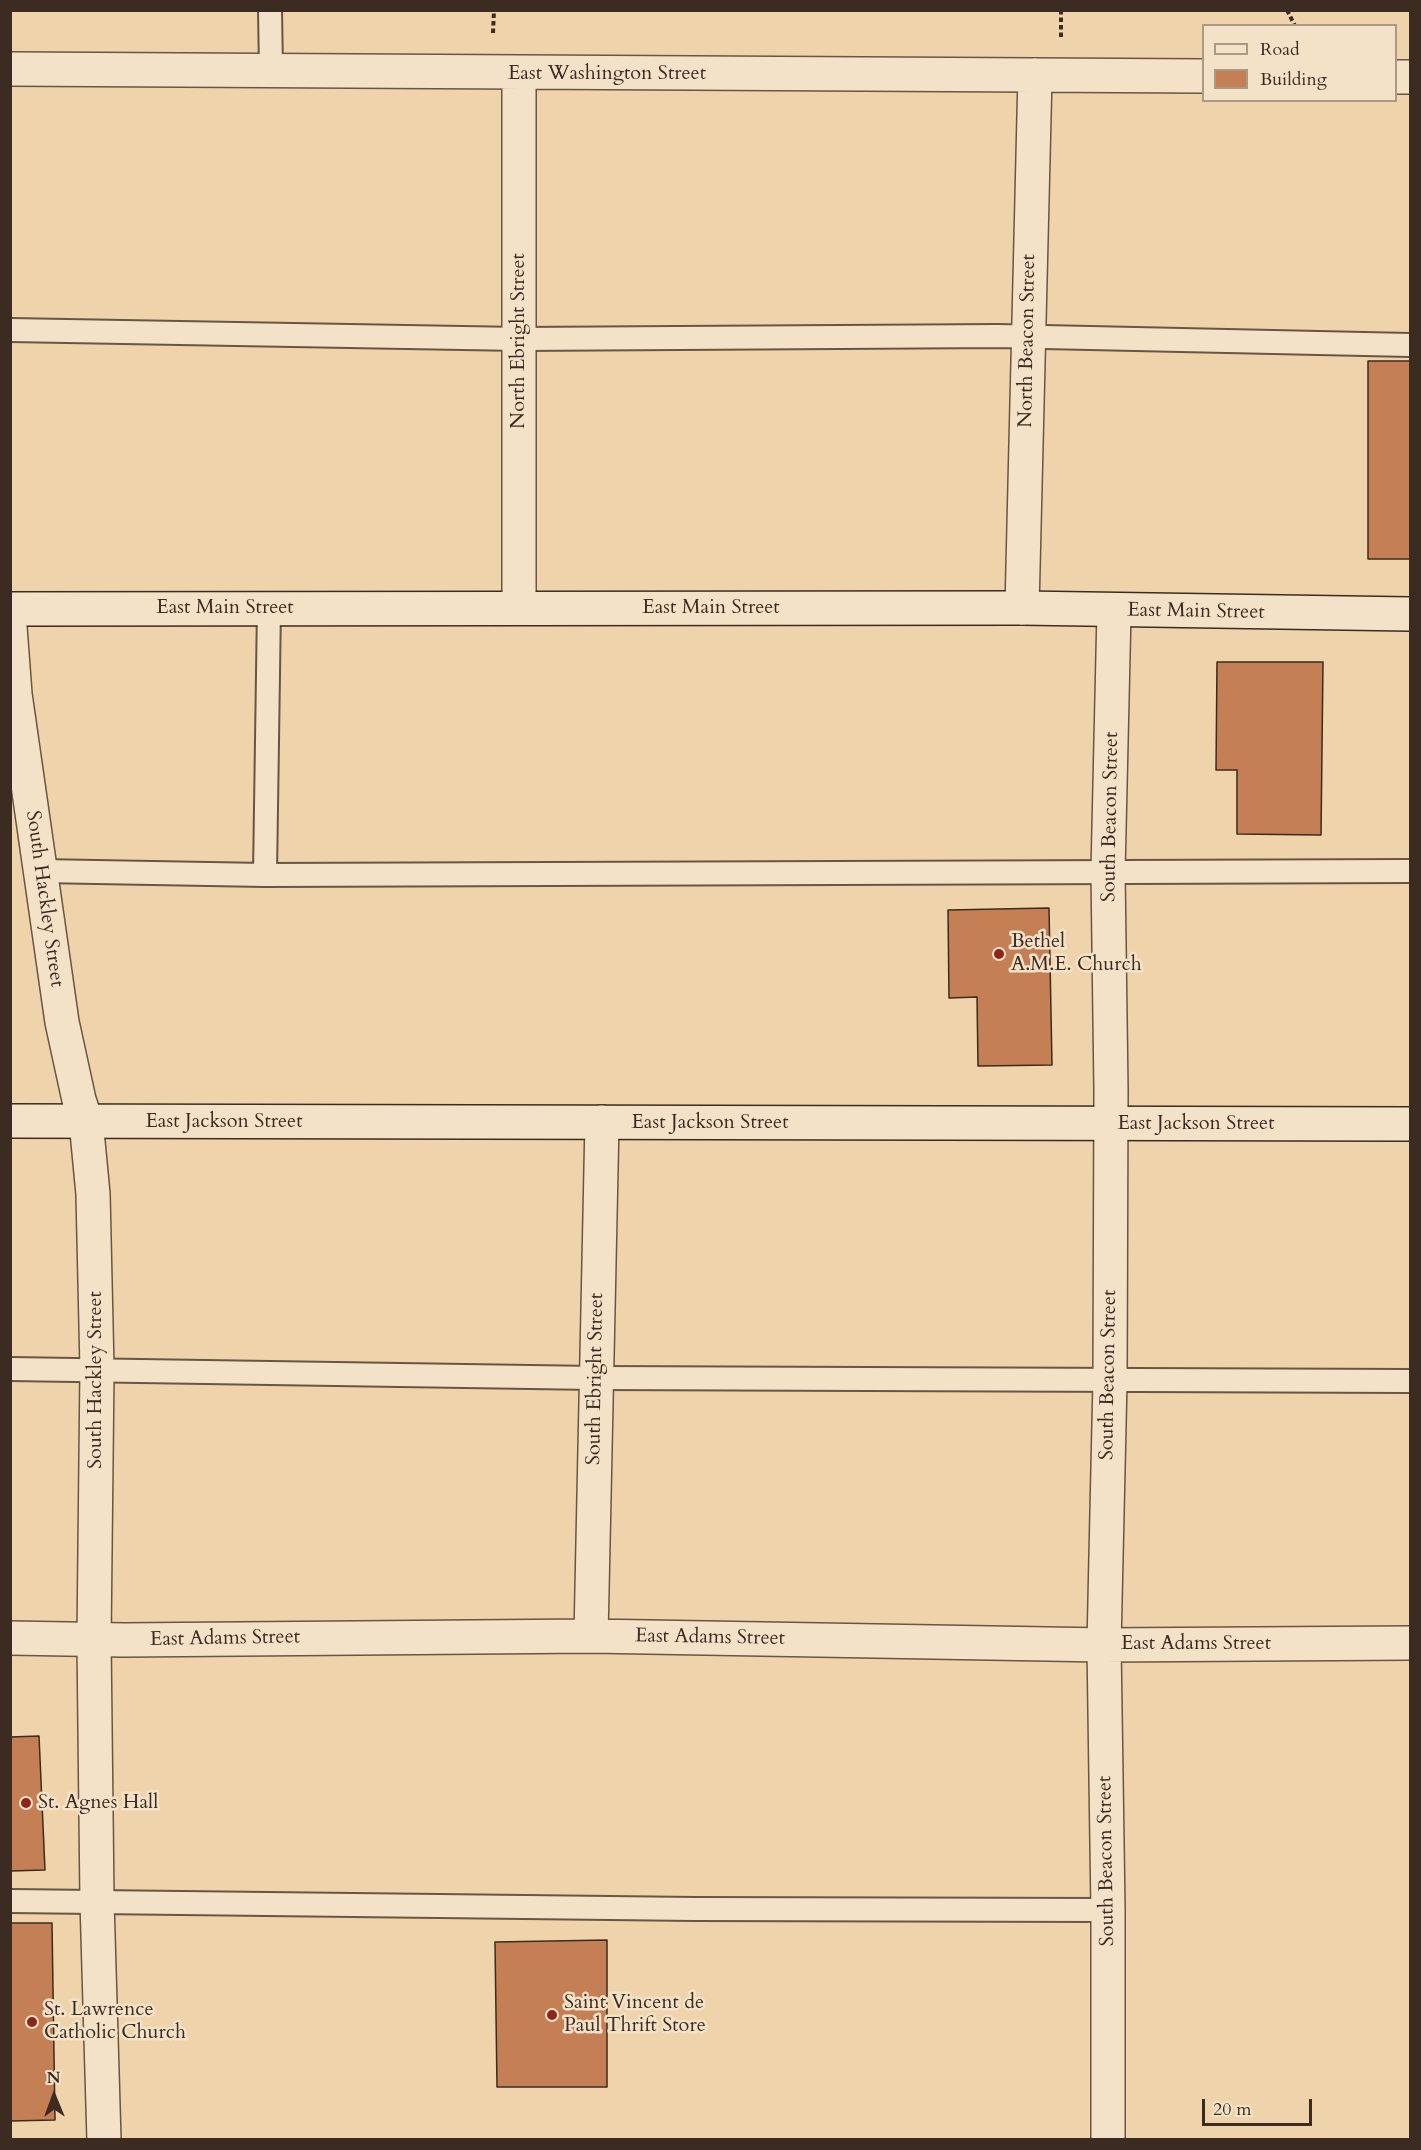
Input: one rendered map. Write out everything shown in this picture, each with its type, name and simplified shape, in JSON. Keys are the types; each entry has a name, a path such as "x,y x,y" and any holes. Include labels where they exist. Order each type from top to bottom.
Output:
{"street":[{"name":"East Washington Street","path":"10,69 519,74 1202,76"},
{"name":"North Ebright Street","path":"519,74 519,608"},
{"name":"North Beacon Street","path":"1022,608 1035,75"},
{"name":"East Main Street","path":"10,609 1022,608 1410,614"},
{"name":"South Beacon Street","path":"1108,2139 1108,1910 1104,1645 1110,1380 1111,1124 1108,872 1114,611"},
{"name":"South Hackley Street","path":"10,627 15,694 62,1022 79,1100 86,1121 93,1194 97,1369 94,1640 97,1901 104,2139"},
{"name":"East Jackson Street","path":"10,1121 1410,1124"},
{"name":"South Ebright Street","path":"591,1636 602,1122"},
{"name":"East Adams Street","path":"10,1638 94,1640 591,1636 1104,1645 1410,1643"}],"lane":[{"path":"270,10 271,70"},
{"path":"10,330 519,339 1028,337 1410,345"},
{"path":"265,875 269,607"},
{"path":"40,871 265,875 1410,871"},
{"path":"10,1369 595,1378 1410,1381"},
{"path":"10,1901 673,1909 1108,1910"}],"path":[{"path":"493,33 494,10"},
{"path":"1061,10 1061,37"},
{"path":"1287,10 1294,24"}],"building":[{"path":"1368,361 1410,361 1410,559 1368,559"},
{"path":"1217,662 1323,662 1321,835 1237,834 1237,770 1216,770"},
{"name":"Bethel A.M.E. Church","path":"1049,908 1052,1065 978,1066 977,997 949,998 948,910"},
{"name":"St. Agnes Hall","path":"39,1736 45,1870 10,1871 10,1737"},
{"name":"St. Lawrence Catholic Church","path":"10,1923 52,1923 55,2120 10,2121"},
{"name":"Saint Vincent de Paul Thrift Store","path":"607,1940 607,2087 497,2087 495,1942"}],"place":[{"name":"Bethel A.M.E. Church","path":"999,954"},
{"name":"St. Agnes Hall","path":"26,1803"},
{"name":"Saint Vincent de Paul Thrift Store","path":"552,2015"},
{"name":"St. Lawrence Catholic Church","path":"32,2022"}]}
